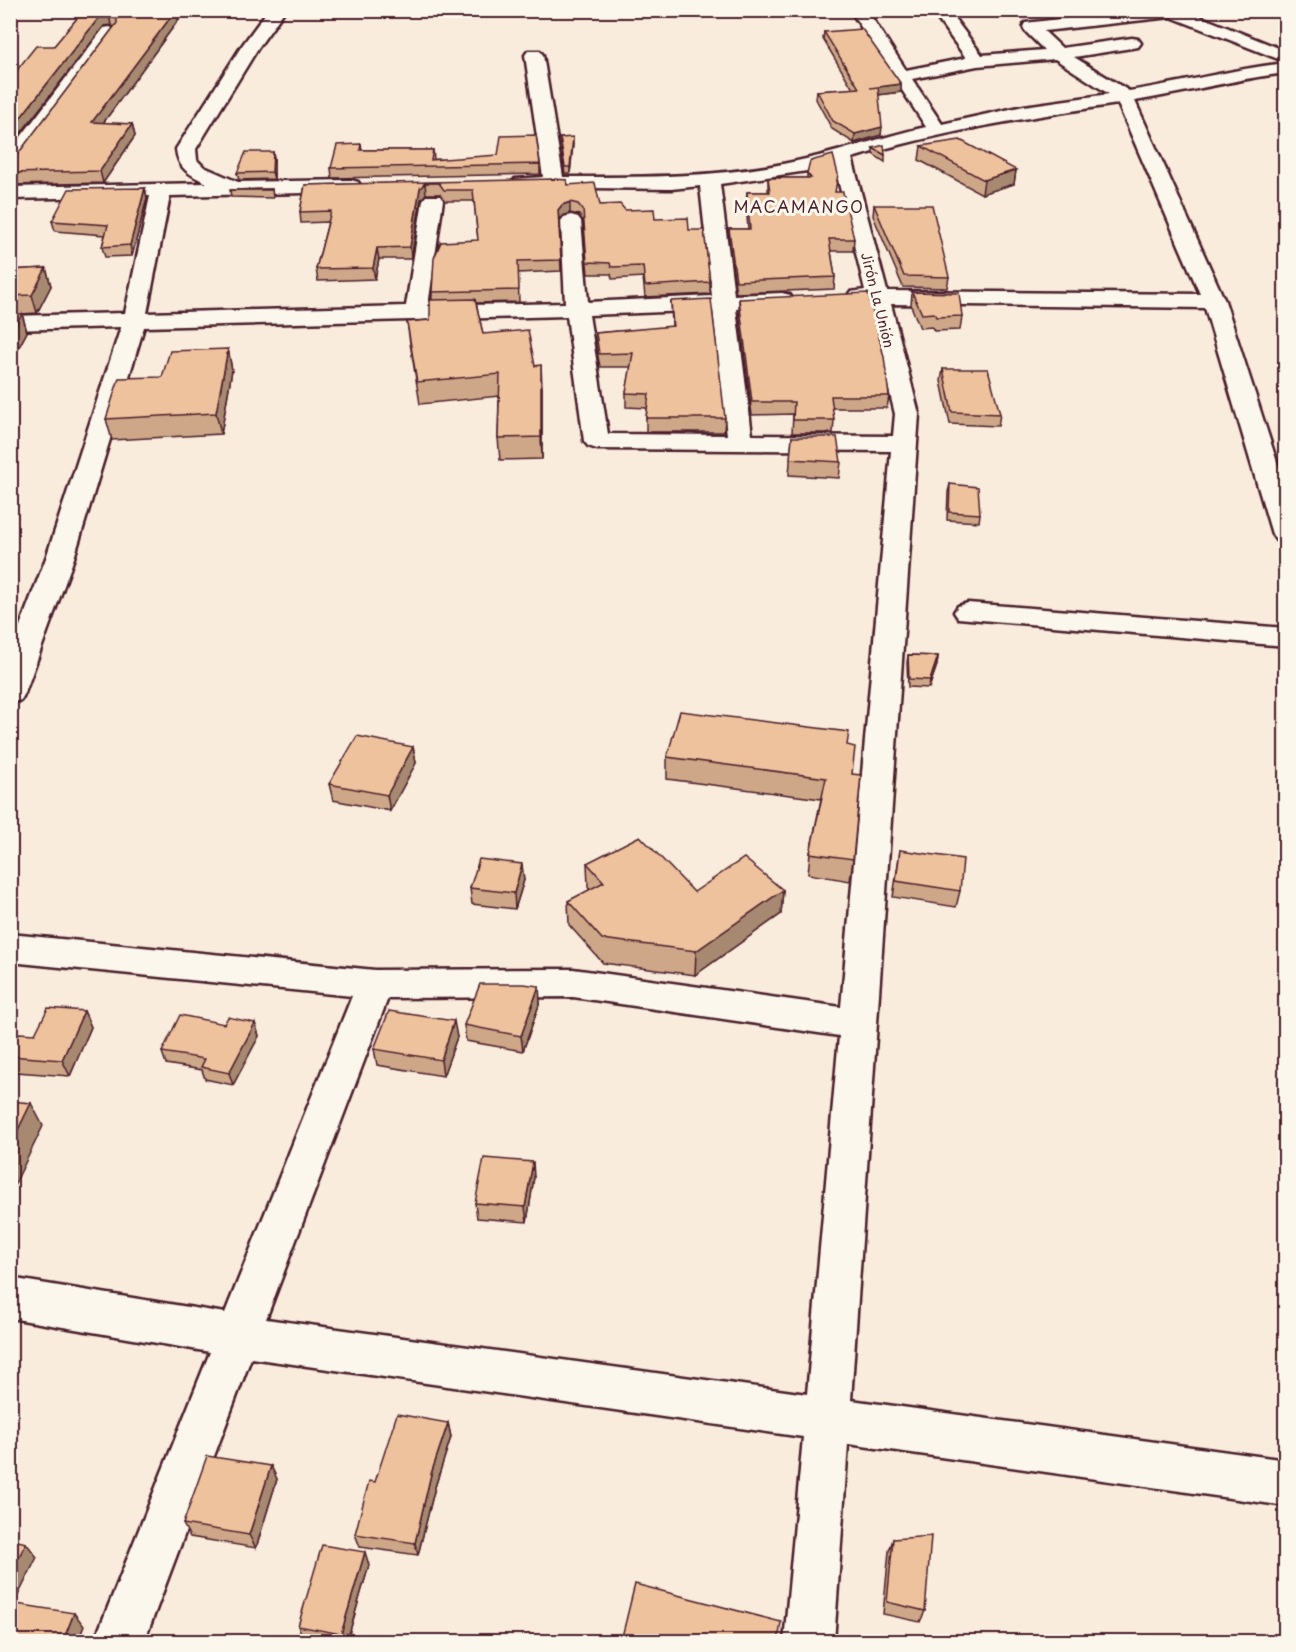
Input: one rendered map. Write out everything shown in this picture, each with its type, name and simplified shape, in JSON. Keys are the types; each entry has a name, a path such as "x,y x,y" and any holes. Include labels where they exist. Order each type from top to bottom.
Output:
{"street":[{"path":"239,190 197,171 187,161 186,149 250,47 277,10"},
{"path":"858,10 937,130"},
{"path":"939,10 976,61"},
{"path":"1286,57 1170,11 1031,27 1058,54 1123,95 1214,301 1286,534"},
{"path":"10,165 110,32"},
{"path":"900,75 976,61 1058,54 1132,43"},
{"path":"534,55 554,182"},
{"path":"506,183 671,183 807,165 896,139 937,130 1123,95 1185,88 1243,73 1286,68"},
{"name":"Jirón La Unión","path":"809,1641 907,414 842,156"},
{"path":"709,179 740,442"},
{"path":"10,193 239,190 370,185"},
{"path":"416,313 435,190"},
{"path":"10,693 60,558 135,319 157,204 162,191"},
{"path":"571,221 577,309 597,441 904,444"},
{"path":"842,298 877,296 1214,301"},
{"path":"10,323 577,309 806,299"},
{"path":"968,612 1286,637"},
{"path":"10,948 375,984 573,983 858,1024"},
{"path":"119,1641 375,984"},
{"path":"10,1298 238,1336 1286,1483"}],"building":[{"path":"84,10 176,10 92,122 132,124 100,171 10,173 10,160 15,158 117,23 117,19 109,14 101,15 10,131 10,79 36,46 54,46"},
{"path":"862,29 901,84 870,88 878,87 882,127 855,134 833,121 817,91 859,88 824,32"},
{"path":"536,135 540,164 331,168 337,145 361,144 360,150 433,150 431,160 498,155 501,136"},
{"path":"573,137 570,167 565,167 560,138"},
{"path":"960,140 1016,170 984,180 921,146"},
{"path":"884,145 885,155 873,148"},
{"path":"246,152 273,152 272,172 237,173"},
{"path":"833,155 838,174 835,192 843,192 854,239 829,239 835,277 736,281 729,229 750,229 747,192 770,192 768,178 811,178 807,173 810,161"},
{"path":"567,180 567,185 595,183 600,205 620,204 625,210 654,209 655,219 688,218 689,230 704,230 710,282 645,286 643,266 611,267 610,263 587,262 583,210 578,204 570,202 562,205 558,210 561,260 518,261 519,290 432,292 434,258 441,242 478,240 473,190 444,190 439,183 425,183 420,188 410,247 377,248 373,268 316,269 331,211 300,212 305,185"},
{"path":"145,188 130,245 102,247 108,225 52,221 69,189"},
{"path":"874,205 932,205 949,277 904,276"},
{"path":"46,268 32,295 10,296 10,270"},
{"path":"912,292 959,293 962,316 936,317 934,313 922,314"},
{"path":"868,293 884,357 889,396 831,396 834,420 793,420 794,402 752,402 739,299"},
{"path":"475,299 483,334 528,330 535,366 541,365 541,437 498,438 500,374 417,382 407,322 430,320 430,300"},
{"path":"711,299 725,418 646,418 649,394 626,393 633,353 599,354 596,333 673,326 671,301"},
{"path":"10,314 22,314 10,335"},
{"path":"228,349 216,413 106,419 119,378 162,377 170,351"},
{"path":"943,369 988,369 1000,414 952,412"},
{"path":"792,437 837,437 841,462 790,459"},
{"path":"950,484 978,487 980,514 949,512"},
{"path":"908,655 938,656 930,680 909,679"},
{"path":"680,711 849,732 847,745 855,747 852,774 861,775 853,859 810,853 826,778 667,757"},
{"path":"357,736 413,747 387,795 329,784"},
{"path":"640,836 694,892 744,858 783,890 696,951 602,939 568,901 604,882 587,863"},
{"path":"900,850 963,859 960,891 896,881"},
{"path":"479,859 522,864 514,893 470,888"},
{"path":"480,984 539,986 521,1036 464,1025"},
{"path":"48,1008 84,1011 62,1060 10,1056 10,1051 19,1033 35,1034"},
{"path":"389,1011 454,1021 441,1060 374,1049"},
{"path":"180,1015 224,1024 228,1017 255,1023 229,1073 201,1067 205,1059 162,1052"},
{"path":"10,1101 31,1103 10,1146"},
{"path":"484,1158 533,1162 525,1207 475,1203"},
{"path":"397,1414 448,1423 431,1474 415,1543 355,1534 369,1481 375,1482"},
{"path":"207,1456 271,1466 249,1535 183,1524"},
{"path":"931,1536 925,1611 887,1602 893,1539"},
{"path":"10,1539 26,1543 10,1574"},
{"path":"322,1545 365,1552 341,1634 298,1626"},
{"path":"635,1584 781,1622 778,1641 621,1641"},
{"path":"10,1603 74,1613 63,1641 10,1641"}],"district":[{"name":"MACAMANGO","path":"799,206"}]}
